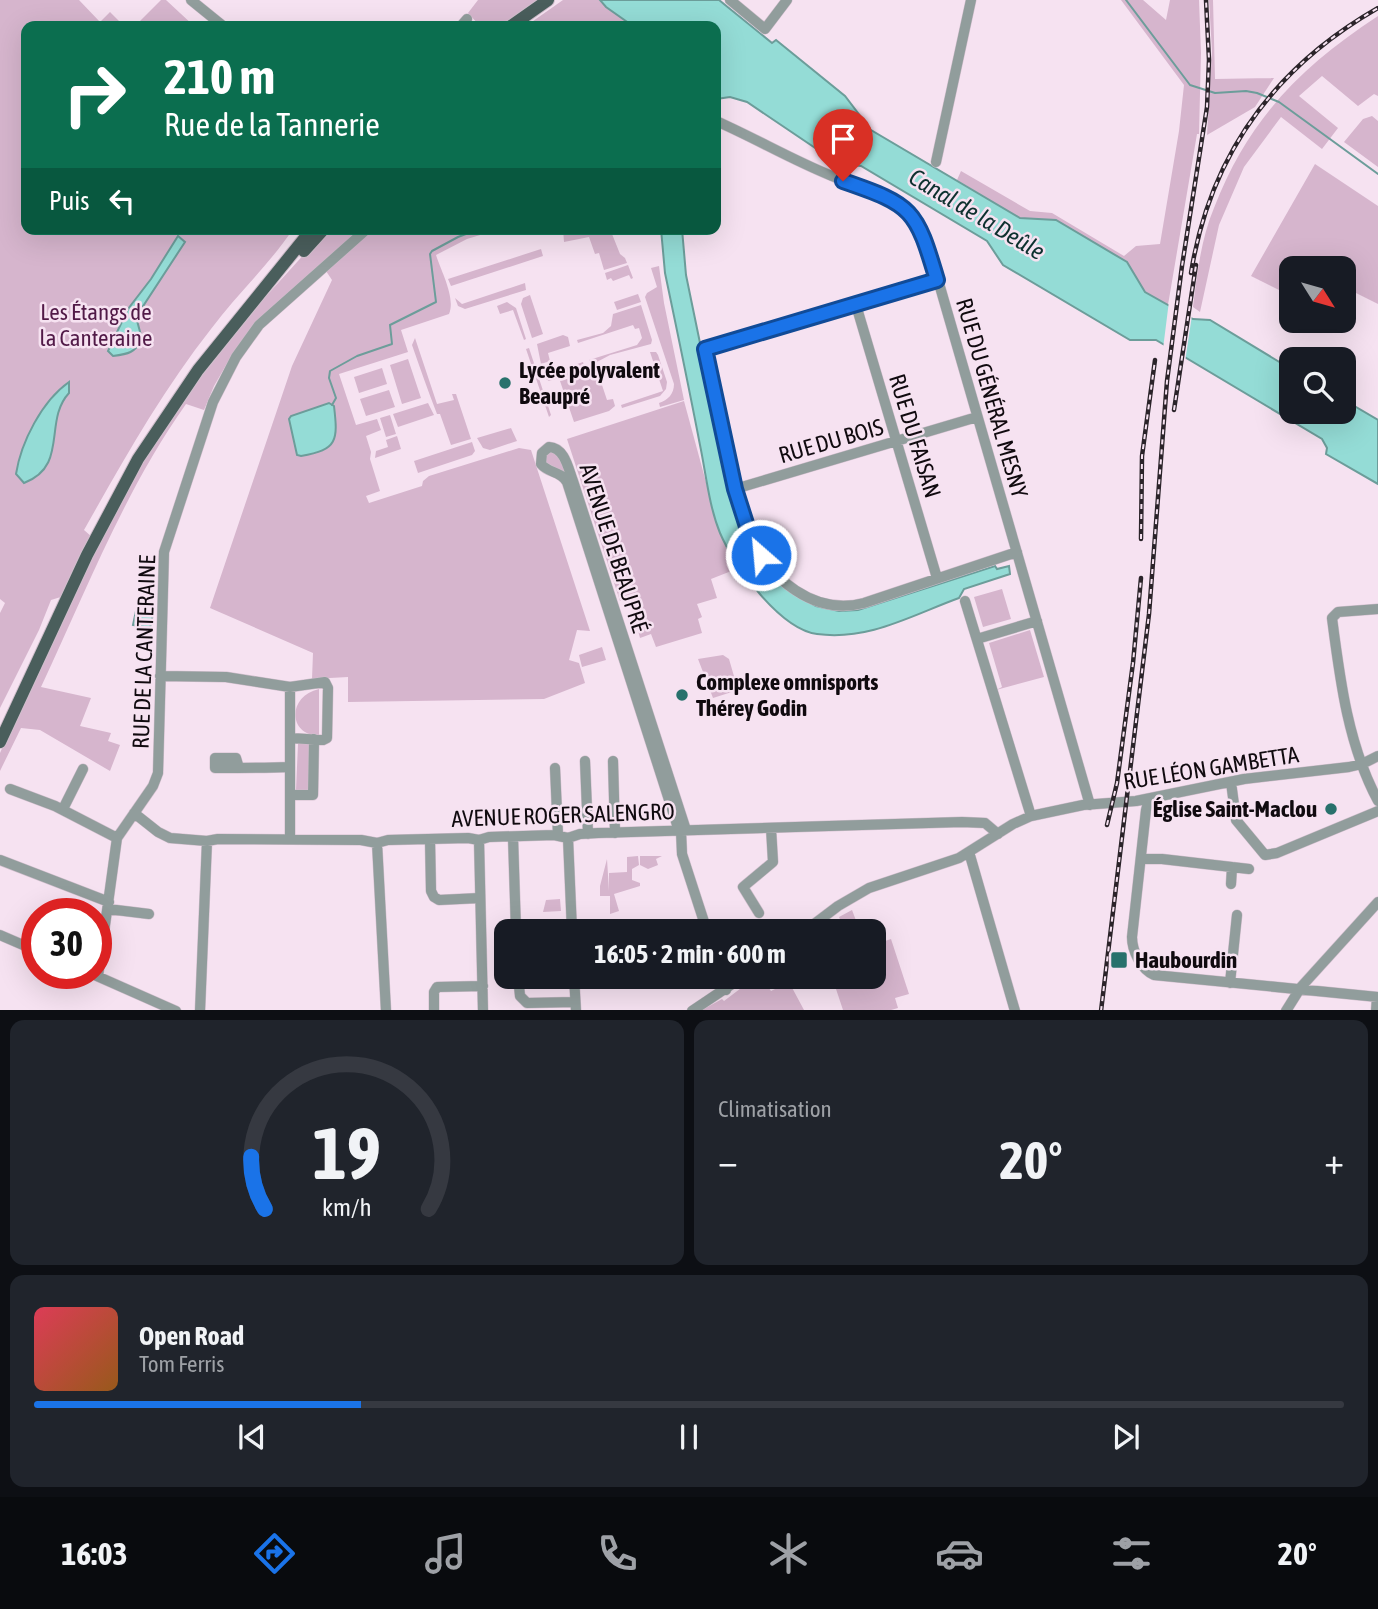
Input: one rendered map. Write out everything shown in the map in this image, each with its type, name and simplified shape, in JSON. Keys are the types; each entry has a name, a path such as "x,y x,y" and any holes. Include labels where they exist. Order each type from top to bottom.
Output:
{"main road":[{"path":"519,21 548,0"},
{"path":"0,725 110,509 152,437 198,370 307,235"},
{"path":"250,306 318,235"},
{"path":"0,742 51,629"}],"street":[{"path":"191,0 217,21"},
{"path":"730,0 765,29 787,0"},
{"path":"936,162 971,0"},
{"name":"RUE DU GÉNÉRAL MESNY","path":"721,123 832,177 900,203 922,232 1094,804"},
{"name":"RUE DE LA CANTERAINE","path":"117,838 153,786 158,773 164,552 218,390 241,349 265,319 360,235"},
{"path":"937,280 705,349 735,489 747,528 758,551 784,582 811,600 827,604 850,606 1017,552"},
{"name":"RUE DU FAISAN","path":"856,305 937,578"},
{"name":"RUE DU BOIS","path":"735,489 977,416"},
{"name":"AVENUE DE BEAUPRÉ","path":"549,447 558,449 567,463 682,831 567,482 562,475 547,470 541,464 542,453 549,447"},
{"path":"965,601 1031,816"},
{"path":"1378,609 1338,611 1333,614 1332,619 1346,712 1362,764 1378,801"},
{"path":"977,639 1037,621"},
{"path":"160,676 226,677 290,687 323,682 328,686 328,736 323,740 290,738"},
{"path":"290,687 290,839"},
{"path":"290,796 313,795 314,739"},
{"name":"RUE LÉON GAMBETTA","path":"1094,804 1134,802 1230,782 1362,764 1378,756"},
{"path":"585,761 588,834"},
{"path":"613,761 615,833"},
{"path":"239,768 290,768"},
{"path":"555,768 571,919"},
{"path":"63,809 83,769"},
{"path":"1230,782 1236,820 1265,855 1378,811"},
{"path":"10,789 63,809 117,838 109,898"},
{"path":"1165,796 1148,803 1145,818 1132,941 1135,953 1146,971 1152,974 1230,983 1377,997 1376,1010"},
{"path":"821,919 875,885 970,852 1016,822 1031,816 1094,804"},
{"name":"RUE LÉON GAMBETTA","path":"1094,804 1137,810 1145,818"},
{"name":"AVENUE ROGER SALENGRO","path":"134,813 170,838 207,841 290,839 361,840 377,843 388,840 468,838 480,841 489,837 563,837 615,833 980,822 990,826 998,834"},
{"path":"759,913 743,887 773,862 771,828"},
{"path":"682,831 683,858 703,919"},
{"path":"513,837 516,919"},
{"path":"430,839 433,897 439,900 480,898"},
{"path":"200,1010 207,841"},
{"path":"480,841 483,1010"},
{"path":"377,843 386,1010"},
{"path":"970,852 1016,1010"},
{"path":"1141,859 1249,869"},
{"path":"0,860 91,898"},
{"path":"1231,884 1232,867"},
{"path":"1286,1010 1300,989 1378,902"},
{"path":"112,906 149,914"},
{"path":"1230,983 1237,915"},
{"path":"0,935 21,944"},
{"path":"112,982 175,1010"},
{"path":"434,1010 433,992 437,988 483,986"},
{"path":"519,989 520,996 527,1003 575,1006"},
{"path":"692,1010 726,990"}],"green space":[{"name":"Les Étangs de la Canteraine","path":"0,0 79,0 99,21 21,21 21,235 289,235 193,353 144,427 84,530 92,537 64,596 51,600 0,708 0,613 5,603 0,599"},
{"path":"161,0 166,0 189,21 140,21"},
{"path":"478,0 538,0 509,21 475,21 468,13"},
{"path":"563,0 600,0 626,21 533,21"},
{"path":"1121,0 1143,0 1166,20 1170,0 1199,0 1199,134 1168,305 1145,292 1127,262 1056,220 1020,218 957,180 961,171 1030,211 1052,213 1124,256 1136,246 1160,244 1184,85"},
{"path":"1209,0 1213,0 1215,79 1274,78 1255,107 1207,135 1212,51"},
{"name":"Les Étangs de la Canteraine","path":"110,12 119,21 101,21"},
{"path":"1378,16 1378,96 1374,94 1358,106 1322,76 1299,96 1338,128 1322,149 1281,117 1244,167 1219,225 1200,312 1193,307 1206,232 1214,208 1243,148 1260,122 1301,76 1324,55"},
{"path":"1372,116 1378,121 1378,167 1344,142 1363,119"},
{"path":"1315,164 1378,206 1378,304 1356,293 1356,256 1279,256 1279,290 1251,276"},
{"path":"322,235 480,235 436,255 451,300 449,314 401,330 408,352 339,374 356,425 377,419 381,430 366,436 380,491 366,496 369,503 422,486 429,476 519,448 531,450 590,631 577,630 569,660 579,663 585,683 544,699 348,702 348,677 312,679 313,653 210,608 292,366 332,280 322,265 229,360 204,410 186,404 164,437 125,506 41,687 91,698 80,726 111,733 108,741 120,745 110,771 40,730 21,728 0,771 0,753 38,666 82,574 145,456 174,411 239,326"},
{"path":"563,235 612,235 627,263 604,270 599,253 595,254 589,237 564,242"},
{"path":"541,249 543,256 451,286 448,279"},
{"path":"628,265 633,278 629,275 613,281 611,278 607,280 605,273"},
{"path":"659,266 684,400 660,407 659,403 672,394 674,384 645,297 657,287 651,268"},
{"path":"525,283 526,290 465,309 458,306 455,298 462,304"},
{"path":"638,294 641,302 617,310 614,302"},
{"path":"530,295 543,334 532,338 521,304 523,298"},
{"path":"507,302 516,308 526,339 524,340 513,310 500,314 497,306"},
{"path":"641,305 651,344 610,355 591,367 589,360 637,345 642,338 639,328 635,329 633,325 578,343 577,340 603,333 611,326 613,314"},
{"path":"563,335 568,337 570,346 548,353 550,361 541,364 537,344"},
{"path":"415,338 437,404 454,400 452,394 456,394 471,439 451,445 412,345"},
{"path":"529,348 551,415 549,417 526,349"},
{"path":"650,352 656,352 658,355 667,382 666,389 660,396 622,408 621,405 663,391"},
{"path":"408,359 421,398 402,404 390,365"},
{"path":"583,362 585,370 549,381 542,366 547,365 554,372"},
{"path":"382,368 387,384 359,393 354,377"},
{"path":"597,370 607,400 613,399 615,406 609,411 574,422 560,381"},
{"path":"389,390 395,407 366,416 360,399"},
{"path":"684,401 719,530 739,568 711,579 717,598 697,604 702,617 698,619 702,633 656,647 651,634 640,638 629,598 620,601 567,439"},
{"path":"428,403 434,415 398,427 393,414"},
{"path":"390,415 396,434 386,437 380,418"},
{"path":"511,428 517,441 490,450 483,448 477,438"},
{"path":"397,436 401,449 375,458 376,451 388,447 386,440"},
{"path":"472,442 475,451 472,455 418,473 414,461"},
{"path":"550,452 556,453 565,473 551,468 545,462 545,456"},
{"path":"1002,589 1011,619 983,627 974,597"},
{"path":"1030,630 1044,677 996,690 1002,687 989,643"},
{"path":"602,647 606,660 582,667 579,655"},
{"path":"723,655 729,659 738,690 713,698 698,659"},
{"path":"319,689 319,736 301,729 295,714 301,699"},
{"path":"298,744 312,744 310,790 296,790"},
{"path":"638,856 639,865 632,869 632,880 640,883 640,886 614,894 619,911 610,914 610,896 600,896 607,859 609,891 609,873 627,872 627,857"},
{"path":"640,856 662,856 656,859 658,865 648,869 640,865"},
{"path":"560,899 561,911 543,912 546,900"},
{"path":"852,910 855,919 840,919 839,917"},
{"path":"891,939 909,994 895,998 898,1008 891,1010 843,1010 836,989 886,989 886,941"},
{"path":"740,989 793,989 804,1010 702,1010 722,999 724,1001"}],"water":[{"name":"Canal de la Deûle","path":"600,0 719,0 772,43 776,40 845,96 871,130 1020,218 1056,220 1127,262 1145,292 1193,319 1210,320 1279,362 1279,413 1156,340 1130,340 1003,265 987,241 861,166 839,164 747,102 730,97 721,98 721,21 626,21"},
{"path":"662,235 683,235 686,275 734,508 753,548 789,591 816,606 839,611 858,610 995,566 997,569 1009,566 1010,574 964,589 959,598 907,619 855,634 817,634 803,630 774,609 736,562 716,523 665,273"},
{"path":"178,236 185,242 136,317 142,339 130,352 113,356 108,351 128,309"},
{"path":"69,382 69,393 57,416 51,454 46,466 38,475 24,483 16,474 28,436 50,400"},
{"path":"329,403 334,406 336,427 333,442 329,447 313,454 297,455 289,419"},
{"path":"1356,407 1378,420 1378,484 1326,454 1327,448 1322,439 1297,424 1356,424"},
{"path":"136,611 153,614 150,628 133,625"}],"pier":[{"path":"1169,301 1192,315 1185,362 1163,349"}],"waterway":[{"path":"1126,0 1190,85 1215,93 1257,93 1279,102 1378,174"},
{"path":"332,405 336,398 329,378 330,371 357,356 392,344 390,325 436,302 430,254 463,235"}],"railway":[{"path":"1101,1010 1149,614 1167,381 1207,107 1209,60 1206,0"},
{"path":"1191,273 1200,230 1214,190 1231,153 1253,118 1308,58 1341,31 1378,8"},
{"path":"1174,410 1196,265"},
{"path":"1141,539 1142,456 1155,360"},
{"path":"1107,825 1117,783 1141,578"}],"place":[{"name":"Lycée polyvalent Beaupré","path":"505,383"},
{"name":"Complexe omnisports Thérey Godin","path":"682,695"},
{"name":"Église Saint-Maclou","path":"1331,809"},
{"name":"Haubourdin","path":"1119,960"}],"route":[{"path":"761,555 742,515 705,349 937,280 924,238 904,207 888,197 843,181"}]}
